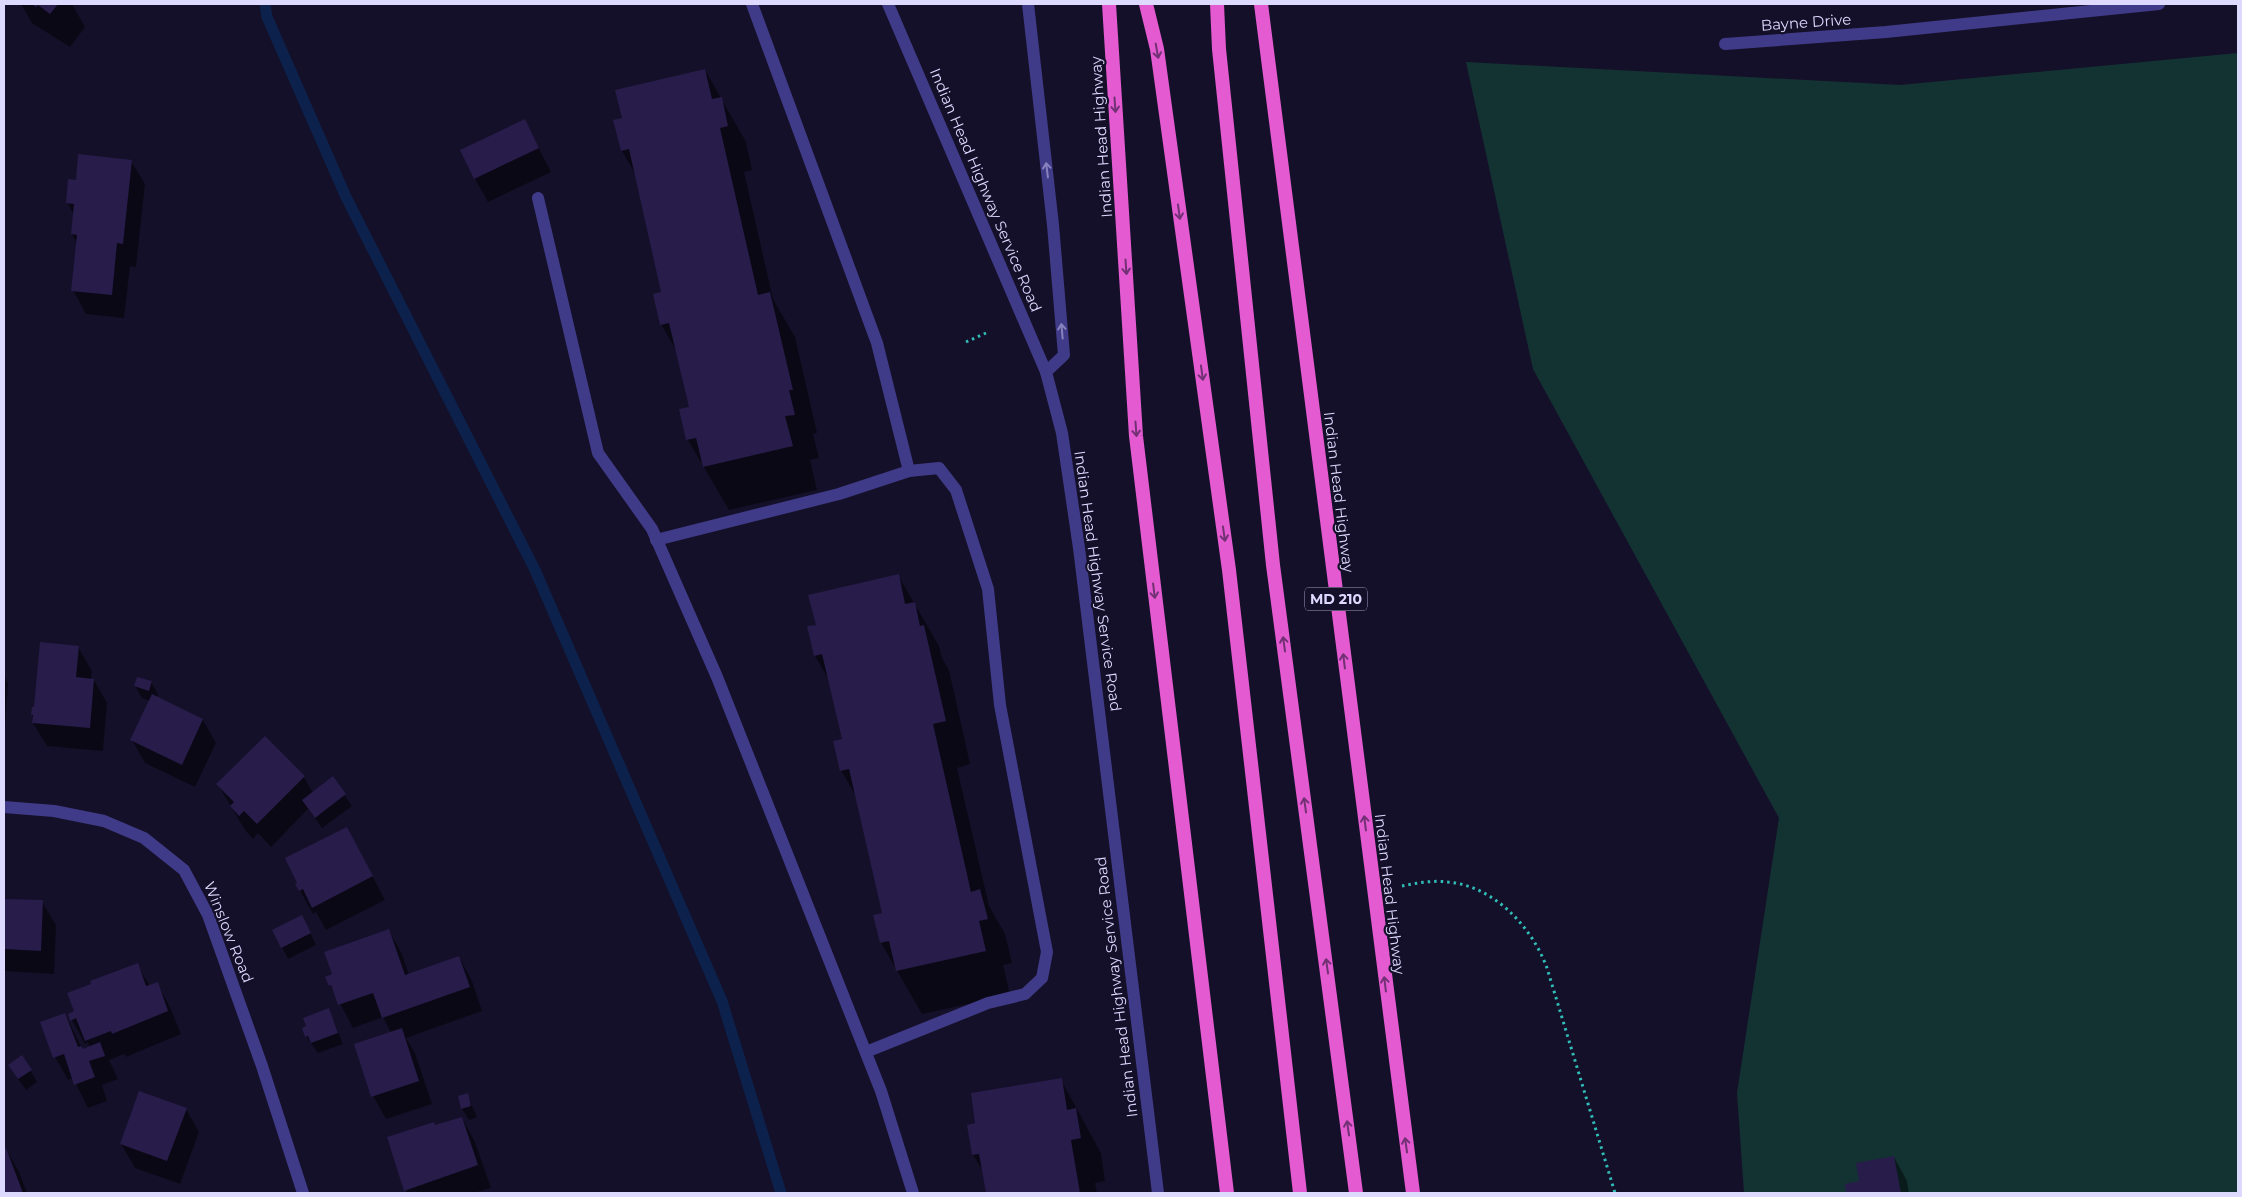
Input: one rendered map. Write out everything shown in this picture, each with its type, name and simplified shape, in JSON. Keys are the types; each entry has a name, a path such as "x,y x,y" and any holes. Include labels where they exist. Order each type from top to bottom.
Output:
{"highway":[{"name":"Indian Head Highway","path":"1109,4 1136,436 1227,1193"},
{"path":"1146,4 1156,49 1229,570 1300,1193"},
{"path":"1217,4 1219,49 1273,564 1356,1193"},
{"name":"Indian Head Highway","path":"1261,4 1413,1193"}],"street":[{"path":"752,4 877,343 909,471"},
{"name":"Indian Head Highway Service Road","path":"888,4 1046,372 1062,433 1080,548 1158,1193"},
{"path":"1028,4 1053,225 1064,354 1046,372"},
{"name":"Bayne Drive","path":"1725,44 1886,32 2159,4"},
{"path":"538,198 598,453 652,529 717,677 866,1052 914,1193"},
{"path":"656,540 838,494 909,471 939,468 956,490 988,589 1000,705 1047,952 1042,978 1025,994 988,1003 866,1052"},
{"name":"Winslow Road","path":"4,807 54,811 104,821 144,838 184,870 208,915 262,1066 303,1193"}],"path":[{"path":"966,342 986,333"},
{"path":"1374,891 1415,883 1455,883 1482,893 1509,911 1525,926 1540,951 1546,968 1616,1193"}],"green space":[{"path":"2238,53 2238,1193 1744,1193 1737,1093 1779,818 1533,369 1466,62 1900,85"}],"building":[{"path":"32,4 58,4 50,14 38,5 36,7"},
{"path":"705,69 712,99 722,97 728,126 720,128 758,295 770,292 793,390 789,390 795,415 785,416 793,446 703,467 696,438 686,440 679,409 689,407 669,323 660,325 653,294 661,292 629,149 621,151 613,120 622,118 615,90"},
{"path":"525,119 539,148 474,179 460,150"},
{"path":"78,154 132,160 123,244 117,243 112,295 71,291 77,235 71,234 74,204 66,203 68,179 76,180"},
{"path":"899,574 905,604 915,602 920,626 924,625 946,721 933,724 971,892 980,889 988,919 979,921 986,951 896,971 889,941 880,943 873,915 882,913 849,769 840,771 833,741 842,739 822,654 814,656 807,626 816,625 808,595"},
{"path":"40,642 79,646 76,677 94,679 90,728 32,723 33,715 31,715 32,707 34,707"},
{"path":"137,677 152,681 149,691 134,686"},
{"path":"152,694 203,719 182,765 130,740"},
{"path":"265,736 305,776 257,824 244,811 239,816 230,806 234,802 216,784"},
{"path":"333,776 346,794 315,818 302,800"},
{"path":"347,827 373,876 312,908 303,889 299,891 295,884 297,883 285,858"},
{"path":"4,899 43,900 41,951 4,949"},
{"path":"302,915 311,933 281,948 272,930"},
{"path":"389,929 405,975 459,956 470,987 382,1018 373,993 338,1005 331,985 329,986 325,977 332,974 324,952"},
{"path":"138,963 146,986 158,982 168,1011 112,1034 111,1031 85,1041 76,1018 70,1021 68,1014 74,1011 67,993 91,984 90,981"},
{"path":"329,1008 338,1033 311,1043 308,1036 305,1037 302,1028 306,1026 303,1018"},
{"path":"65,1013 78,1047 81,1046 83,1049 100,1042 105,1056 89,1061 95,1077 74,1085 64,1054 53,1058 40,1022"},
{"path":"402,1028 419,1081 371,1097 354,1044"},
{"path":"22,1055 32,1070 18,1079 8,1065"},
{"path":"1062,1078 1067,1110 1076,1108 1081,1138 1071,1140 1080,1193 986,1193 979,1154 972,1155 967,1125 975,1123 971,1093"},
{"path":"139,1091 187,1108 167,1161 120,1144"},
{"path":"468,1093 471,1106 461,1109 458,1096"},
{"path":"462,1117 478,1165 404,1191 387,1137 434,1122 435,1125"},
{"path":"6,1148 23,1193 4,1193 4,1149"},
{"path":"1894,1156 1901,1193 1846,1193 1845,1184 1859,1181 1856,1163"}],"waterway":[{"path":"265,4 267,17 346,197 535,570 722,1001 781,1193"}]}
